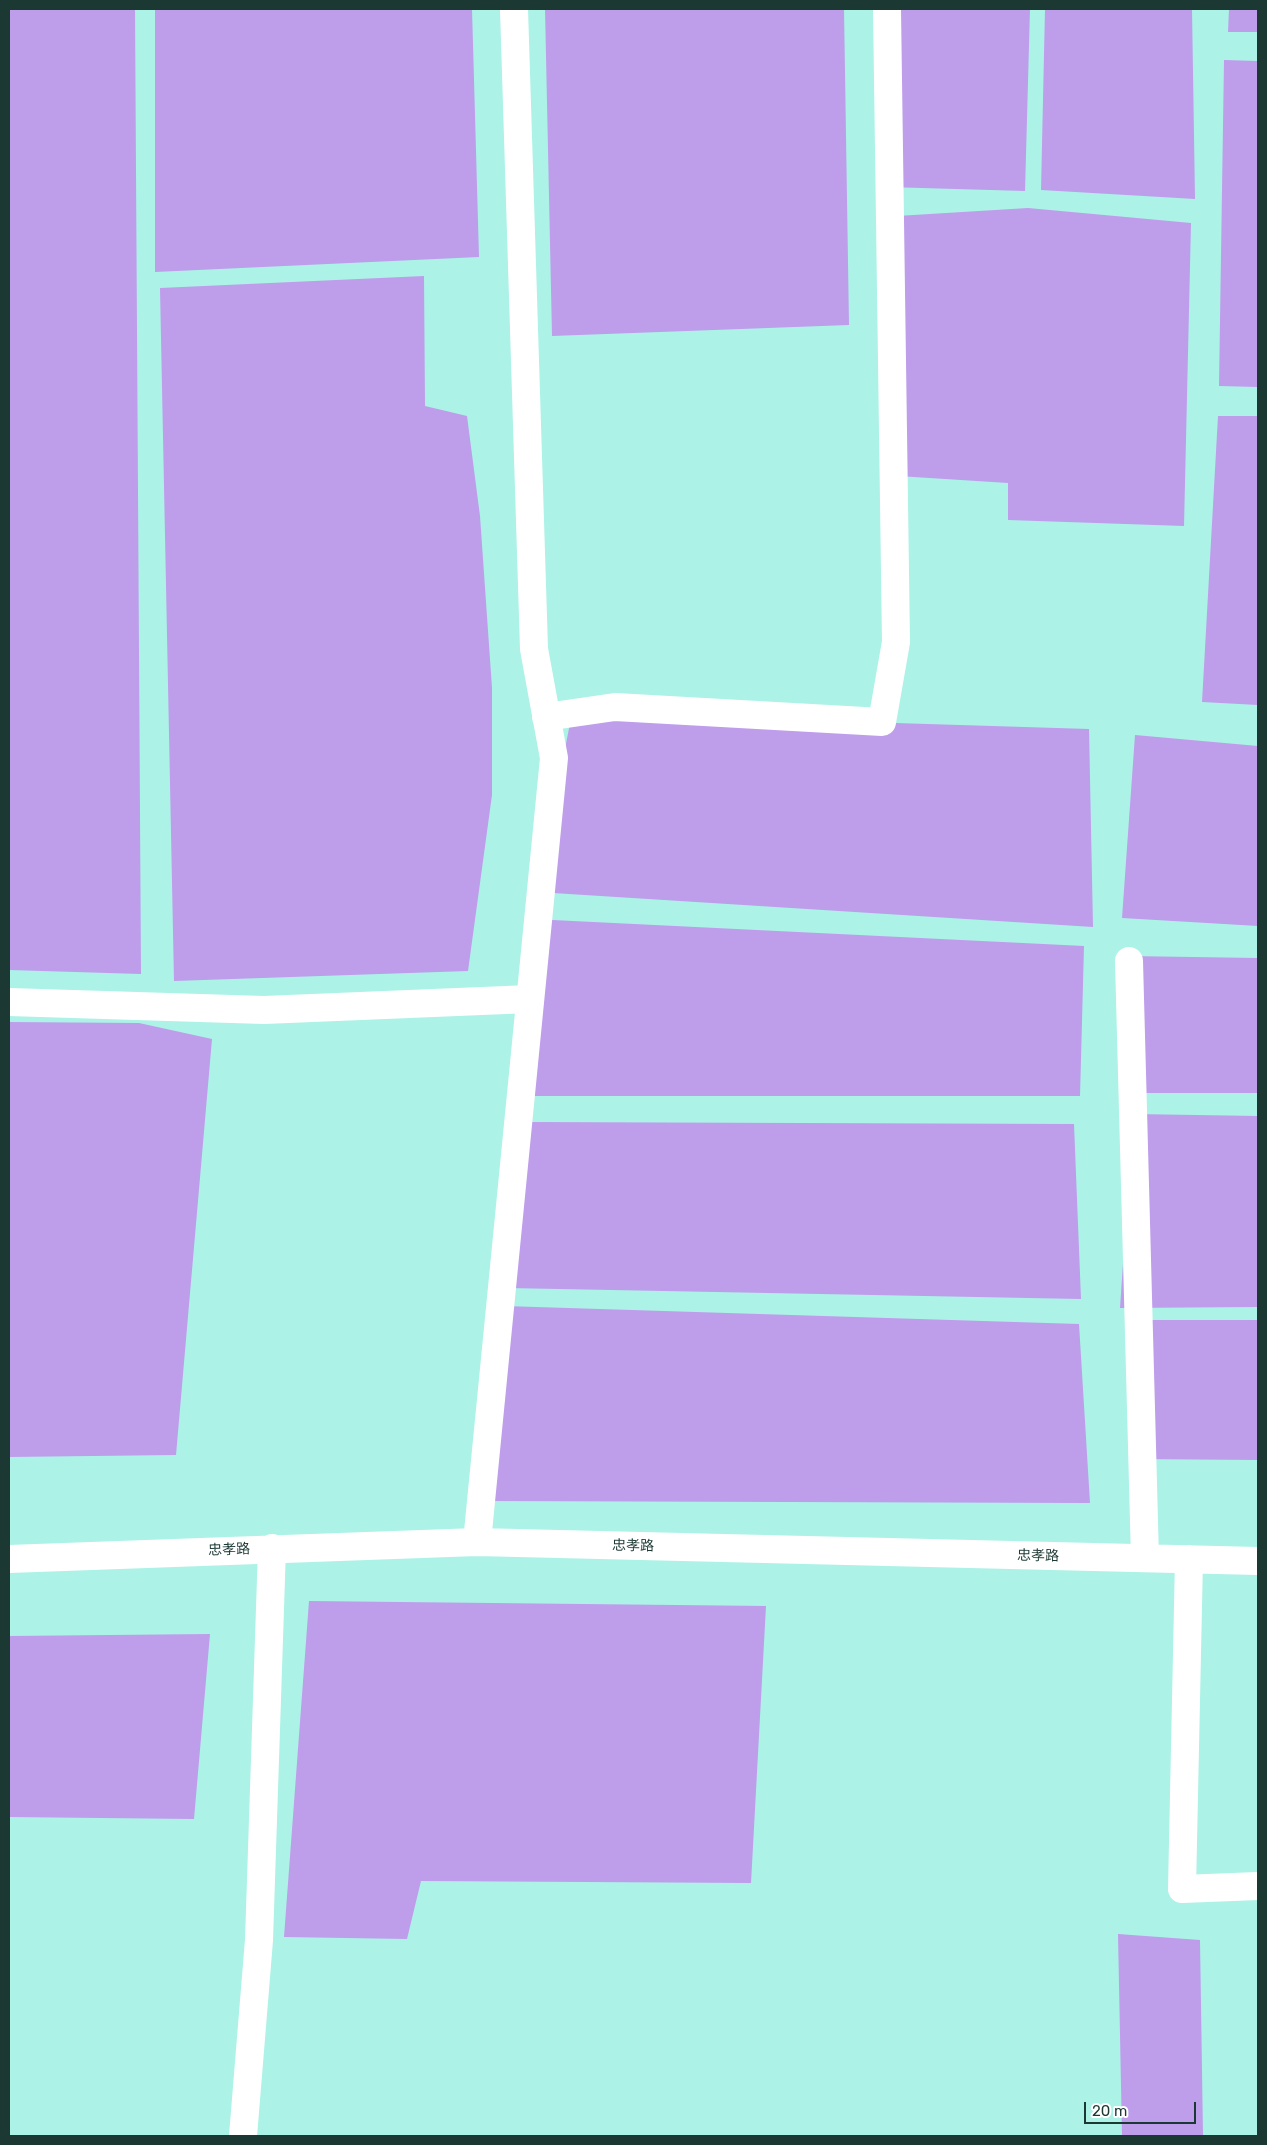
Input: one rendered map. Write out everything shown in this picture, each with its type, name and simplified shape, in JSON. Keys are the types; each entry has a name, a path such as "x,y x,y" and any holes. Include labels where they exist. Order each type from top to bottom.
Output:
{"street":[{"path":"477,1542 554,758 534,649 514,9"},
{"path":"546,717 615,708 882,722 896,642 887,9"},
{"path":"1129,960 1145,1558"},
{"path":"9,1002 264,1010 530,999"},
{"name":"忠孝路","path":"9,1559 477,1542 1258,1561"},
{"path":"243,2136 259,1940 272,1548"},
{"path":"1189,1559 1182,1889 1258,1886"}],"shaded area":[{"path":"9,9 135,9 141,974 9,970"},
{"path":"155,9 472,9 479,257 155,272"},
{"path":"545,9 844,9 849,325 552,336"},
{"path":"885,9 1030,9 1025,191 887,187"},
{"path":"1045,9 1192,9 1195,199 1041,190"},
{"path":"1229,9 1258,9 1258,32 1228,32"},
{"path":"1224,60 1258,61 1258,387 1219,386"},
{"path":"1028,208 1191,223 1184,526 1008,520 1008,483 898,476 897,216"},
{"path":"424,276 425,406 467,416 480,516 492,688 492,795 468,971 174,981 160,288"},
{"path":"1218,416 1258,416 1258,705 1202,702"},
{"path":"572,713 1089,729 1093,927 537,892"},
{"path":"1135,735 1258,746 1258,926 1122,918"},
{"path":"532,919 1084,946 1080,1096 523,1096"},
{"path":"1127,956 1258,958 1258,1093 1126,1093"},
{"path":"9,1022 139,1023 212,1039 176,1455 9,1457"},
{"path":"1133,1114 1258,1116 1258,1307 1120,1308"},
{"path":"528,1122 1074,1124 1081,1299 507,1288"},
{"path":"504,1306 1079,1324 1090,1503 487,1501"},
{"path":"1127,1320 1258,1320 1258,1460 1132,1459"},
{"path":"309,1601 766,1606 751,1883 421,1881 407,1939 284,1937"},
{"path":"210,1634 194,1819 9,1817 9,1636"},
{"path":"1118,1934 1200,1940 1203,2136 1122,2136"}]}
